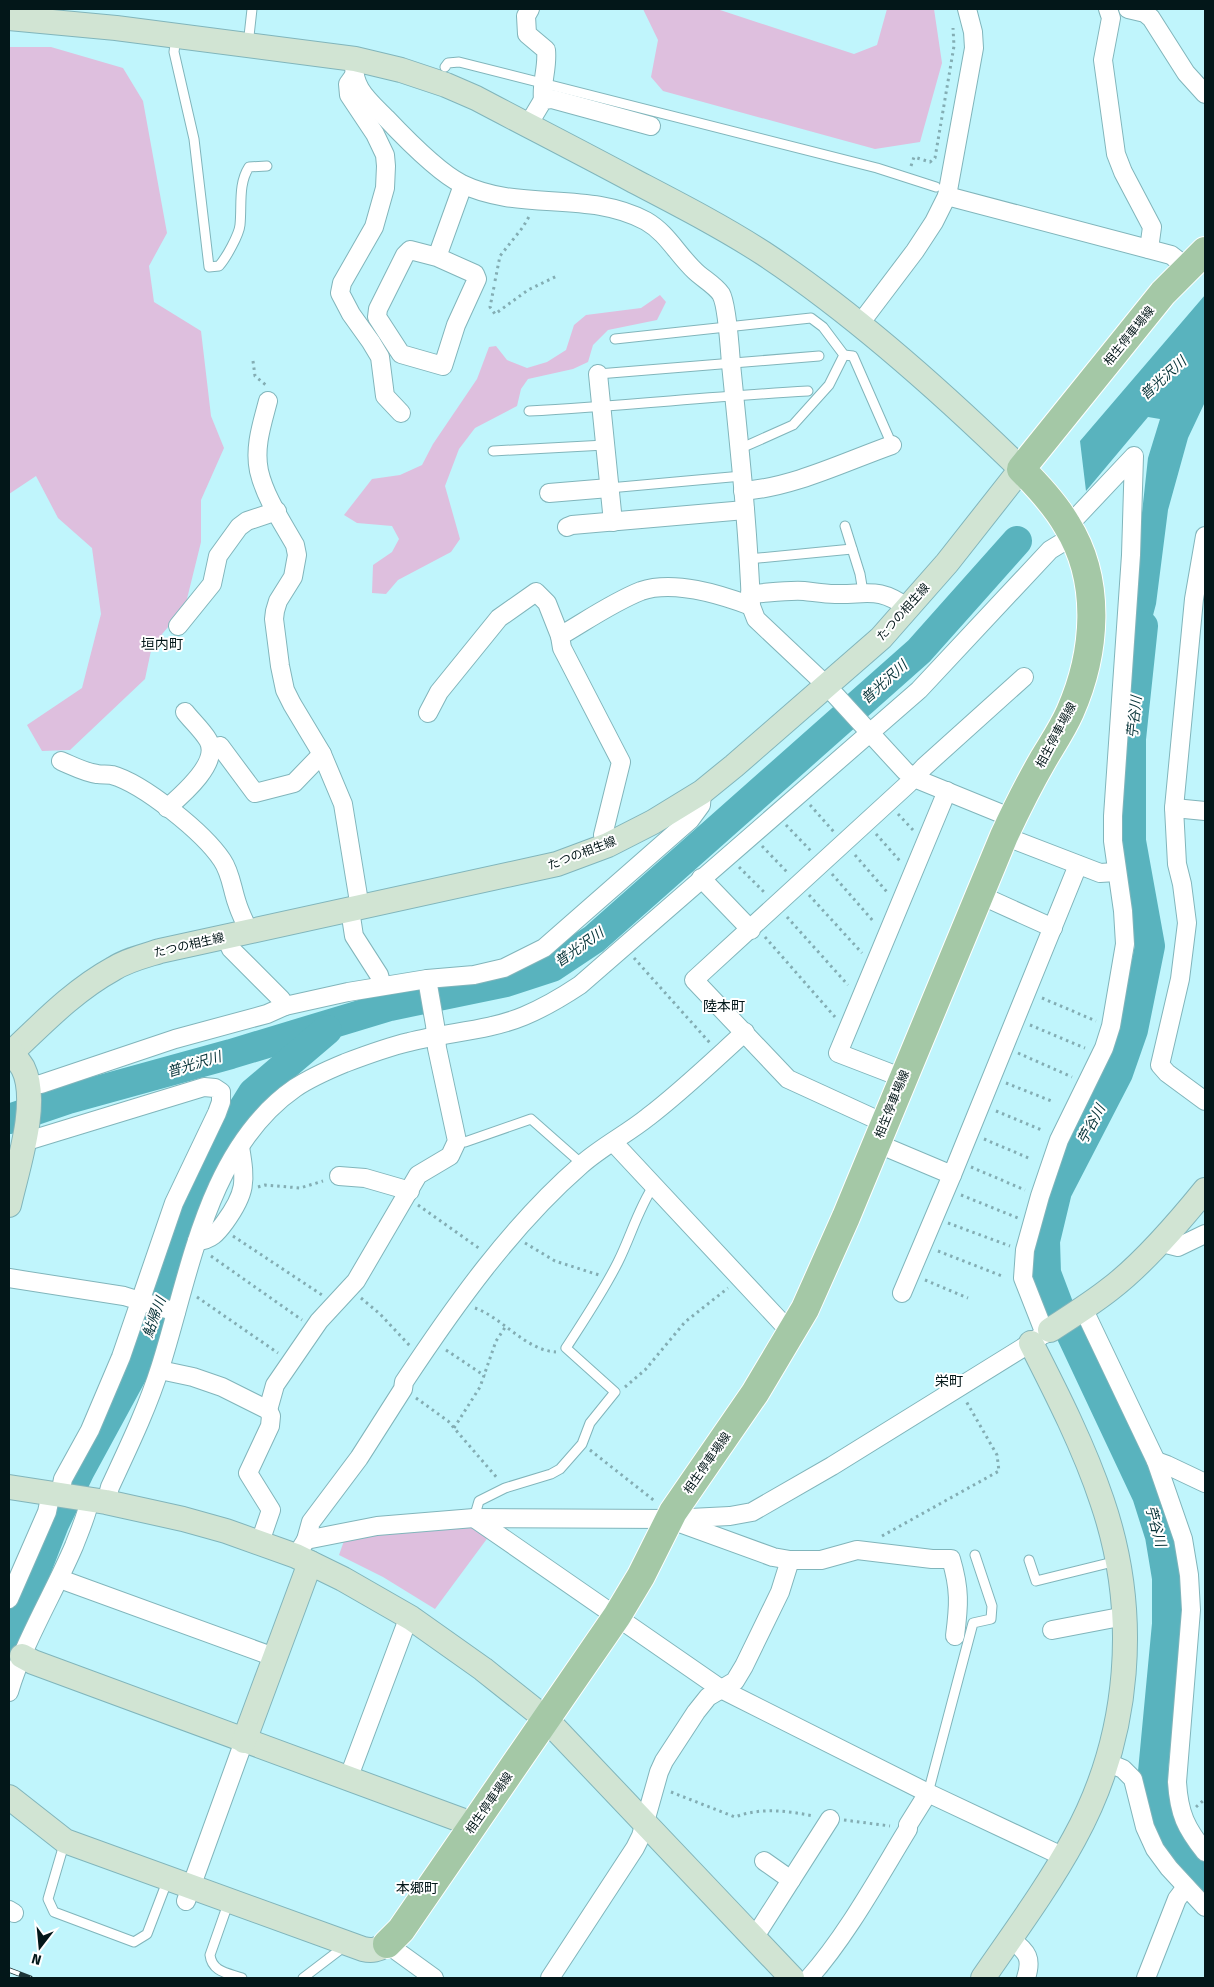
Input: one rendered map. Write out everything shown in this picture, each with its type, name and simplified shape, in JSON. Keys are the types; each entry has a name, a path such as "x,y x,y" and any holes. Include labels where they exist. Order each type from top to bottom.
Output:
{"main road":[{"name":"相生停車場線","path":"387,1944 402,1930 617,1616 641,1576 671,1516 755,1393 793,1330 823,1271 1008,827 1070,713 1082,682 1090,645 1092,618 1088,582 1079,549 1070,531 1042,491 1021,469 1163,293 1196,259"}],"street":[{"path":"528,125 543,91 548,64 546,50 528,34 526,16 530,9"},
{"path":"859,325 934,222 974,48 973,32 967,9"},
{"path":"1110,9 1111,18 1103,60 1116,154 1123,172 1152,227 1149,249"},
{"path":"1128,9 1145,13 1150,18 1186,73 1205,94"},
{"path":"9,18 116,28 248,45 354,68 401,70 446,85 528,125 702,216 761,252 813,288 859,325 983,433 1021,469"},
{"path":"354,68 364,96 403,136 450,177 463,185 494,194 535,200 597,204 646,221 665,235 693,270 721,294 727,327 739,446 750,600 756,619 830,690 905,771 914,778 947,791 1078,865 1100,873 1116,872"},
{"path":"354,68 348,84 349,95 375,134 385,155 385,188 374,227 342,283 340,293 347,308 380,357 385,396 401,413"},
{"path":"543,91 552,99 651,126"},
{"path":"437,257 463,185"},
{"path":"941,191 1170,255 1196,259"},
{"path":"410,250 437,257 475,274 477,279 456,325 443,366 401,354 377,316 378,309 405,255 410,250"},
{"path":"598,374 613,522"},
{"path":"268,401 260,432 259,470 264,486 295,545 297,555 293,577 278,601 275,611 274,620 280,666 285,690 322,754 343,804 355,909 354,936 379,975 382,986"},
{"path":"742,483 761,490 798,479 892,445"},
{"path":"9,1599 47,1512 75,1497 110,1486 160,1370 173,1311 202,1247 225,1172 254,1125 275,1104 295,1088 346,1063 409,1042 435,1031 496,1025 523,1017 580,985 944,666 1050,550 1070,531 1134,456 1131,555 1115,772 1113,841 1123,911 1125,944 1111,1026 1104,1048 1059,1140 1040,1196 1025,1250 1023,1278 1093,1475 1112,1535 1125,1616 1126,1642 1122,1697 1106,1762 1084,1819 1064,1858 983,1978"},
{"name":"たつの相生線","path":"10,1054 66,1000 114,968 160,951 558,864 608,845 653,822 702,792 830,690 882,638 908,608 1021,469"},
{"path":"549,493 609,488"},
{"path":"566,527 745,510"},
{"path":"178,626 212,584 218,556 238,527 247,521 277,511"},
{"path":"1205,536 1193,609 1173,825 1177,864 1182,884 1187,923 1180,979 1160,1065 1167,1073 1205,1101"},
{"path":"560,636 625,598 643,591 662,588 686,589 750,600 802,591 835,594 882,593 896,599 908,608"},
{"path":"428,713 439,692 499,618 536,592 547,603 560,636 562,648 621,762 603,835 608,845"},
{"path":"952,1175 788,1079 746,1032 694,980 777,906 924,767 1024,677"},
{"path":"168,808 202,773 210,750 209,741 184,712"},
{"path":"220,746 255,793 294,783 322,754"},
{"path":"61,761 79,769 98,774 111,774 125,781 168,808 194,830 222,860 248,932"},
{"path":"903,1078 838,1053 947,791"},
{"path":"29,1090 41,1084 176,1039 267,1014 285,1006 382,986 427,983 504,968 544,948 690,820 702,805 702,792"},
{"path":"1174,808 1205,811"},
{"path":"902,1293 970,1132 1078,865"},
{"path":"701,878 753,928"},
{"path":"980,895 1053,928"},
{"path":"225,936 231,949 281,999 285,1006"},
{"path":"268,1410 275,1386 314,1328 356,1281 418,1175 450,1156 458,1141 427,983"},
{"path":"181,1888 244,1741 274,1657 311,1522 359,1458 403,1389 404,1382 420,1357 455,1306 492,1258 582,1164 648,1117 746,1032"},
{"path":"9,1205 29,1090 23,1068 10,1054"},
{"path":"9,1692 22,1656 60,1579 88,1511 75,1497 63,1479 103,1400 144,1302 174,1203 217,1113 221,1102 221,1092 215,1088 204,1087 20,1146"},
{"path":"613,1142 782,1323 793,1330"},
{"path":"202,1247 220,1228 238,1204 243,1190 244,1170 240,1147"},
{"path":"339,1176 366,1178 408,1194"},
{"path":"304,1553 376,1526 474,1518 730,1516 752,1512 832,1466 1081,1310 1128,1274 1205,1190"},
{"path":"1158,1242 1178,1247 1205,1234"},
{"path":"9,1278 124,1296 173,1311"},
{"path":"1081,1310 1156,1461 1183,1539 1189,1575 1191,1610 1177,1782 1178,1800 1182,1817 1189,1831 1205,1852"},
{"path":"160,1370 193,1377 222,1387 268,1410 271,1416 270,1426 248,1474 271,1510 260,1542"},
{"path":"1156,1461 1205,1481"},
{"path":"9,1487 75,1497 183,1519 304,1553 343,1579 411,1618 483,1669 547,1720 792,1978"},
{"path":"671,1516 772,1557 790,1560 821,1560 844,1552 857,1550 932,1560 951,1559 958,1580 959,1605 954,1636"},
{"path":"474,1518 721,1689 928,1793 1064,1858"},
{"path":"550,1978 635,1848 664,1760 708,1697 735,1681 744,1666 780,1592 790,1560"},
{"path":"60,1579 274,1657"},
{"path":"1052,1630 1125,1616"},
{"path":"348,1779 405,1627 411,1618"},
{"path":"22,1656 33,1662 460,1820 472,1827"},
{"path":"1106,1762 1123,1769 1133,1778 1145,1827 1155,1849 1205,1907"},
{"path":"809,1978 822,1963 908,1829 908,1825 928,1793"},
{"path":"9,1797 65,1841 181,1888 229,1901 347,1944 372,1950 380,1949 387,1944 434,1978"},
{"path":"754,1938 830,1819"},
{"path":"764,1861 791,1880"},
{"path":"1146,1978 1177,1899 1186,1886"},
{"path":"1010,1938 1026,1952 1030,1961 1026,1978"}],"lane":[{"path":"248,45 252,9"},
{"path":"176,36 174,52 194,140 209,267 219,266 224,260 240,227 240,198 245,174 249,167 267,166"},
{"path":"445,67 448,63 459,62 543,91 876,168 941,191"},
{"path":"615,339 811,318 823,328 844,355 853,356 892,445"},
{"path":"739,446 746,446 794,425 829,385 844,355"},
{"path":"598,374 819,356"},
{"path":"529,411 808,391"},
{"path":"493,451 605,445"},
{"path":"609,488 742,483"},
{"path":"844,526 860,574 863,592"},
{"path":"748,559 852,549"},
{"path":"458,1141 465,1142 531,1119 582,1164"},
{"path":"474,1518 480,1501 505,1488 551,1474 560,1469 582,1444 590,1423 615,1392 566,1348 609,1279 619,1260 643,1200 654,1185"},
{"path":"928,1793 973,1623 991,1619 992,1606 975,1555"},
{"path":"1029,1560 1036,1581 1117,1561"},
{"path":"65,1841 48,1899 54,1912 134,1942 147,1934 181,1888"},
{"path":"229,1901 210,1955 211,1963 217,1969 242,1978"},
{"path":"303,1978 347,1944"}],"path":[{"path":"911,166 914,157 930,162 935,158 954,46 953,26"},
{"path":"535,200 530,216 500,256 490,307 494,314 528,290 557,276"},
{"path":"253,360 255,376 265,382 269,389 268,401"},
{"path":"887,803 925,843"},
{"path":"866,823 912,874"},
{"path":"752,835 874,966"},
{"path":"728,855 860,998"},
{"path":"753,928 847,1030"},
{"path":"623,947 720,1055"},
{"path":"1027,992 1111,1026"},
{"path":"1016,1019 1085,1048"},
{"path":"1004,1047 1086,1083"},
{"path":"992,1078 1054,1102"},
{"path":"981,1104 1044,1131"},
{"path":"970,1132 1032,1159"},
{"path":"952,1175 1040,1196"},
{"path":"952,1175 1018,1218"},
{"path":"243,1190 265,1186 300,1188 339,1176"},
{"path":"408,1194 492,1258"},
{"path":"934,1218 1010,1247"},
{"path":"220,1228 334,1304"},
{"path":"514,1234 531,1248 555,1261 609,1279"},
{"path":"922,1245 1002,1276"},
{"path":"202,1247 314,1328"},
{"path":"910,1273 968,1298"},
{"path":"615,1392 622,1390 645,1370 685,1322 740,1278"},
{"path":"349,1289 380,1314 420,1357"},
{"path":"193,1295 292,1361"},
{"path":"455,1306 462,1304 488,1313 534,1346 558,1352 566,1348"},
{"path":"454,1428 480,1387 496,1341 506,1326"},
{"path":"432,1340 485,1376"},
{"path":"857,1550 999,1471 996,1455 958,1388"},
{"path":"403,1389 448,1421 505,1488"},
{"path":"582,1444 664,1507 671,1516"},
{"path":"656,1787 735,1817 749,1812 765,1810 830,1819 874,1822 908,1829"}],"shaded area":[{"path":"643,9 717,9 854,54 877,45 887,9 934,9 942,63 920,142 875,149 663,91 651,77 658,40"},
{"path":"9,47 51,47 123,68 143,101 167,233 149,266 154,302 201,331 211,416 224,448 201,500 201,542 185,607 152,646 145,679 70,750 42,751 27,725 82,688 101,614 92,548 58,518 36,476 9,494"},
{"path":"660,295 666,302 657,320 608,330 593,345 588,362 573,369 528,379 521,389 517,406 475,428 459,449 445,486 460,539 451,552 398,580 386,594 372,593 373,565 392,552 399,539 392,526 357,523 344,515 372,479 400,475 422,465 433,444 477,379 489,347 496,346 507,360 527,368 547,362 566,350 574,325 586,315 641,308"},
{"path":"469,1527 489,1536 435,1609 383,1577 339,1555 345,1538 391,1530"}],"water":[{"path":"1205,295 1205,402 1188,438 1168,510 1156,604 1129,706 1140,531 1148,458 1160,419 1148,417 1086,491 1080,441"}],"waterway":[{"name":"普光沢川","path":"9,1119 68,1099 231,1054 390,1006 506,982 552,967 594,939 919,651 1017,541"},
{"name":"苧谷川","path":"1143,626 1131,739 1131,841 1150,946 1133,1030 1118,1073 1057,1191 1045,1241 1046,1273 1060,1310 1147,1495 1160,1536 1167,1578 1167,1624 1153,1772 1156,1808 1168,1836 1205,1879"},
{"name":"鮎帰川","path":"9,1639 54,1524 80,1470 136,1367 195,1205 225,1138 253,1093 327,1030"}],"railway":[{"path":"9,1970 30,1978"}],"district":[{"name":"垣内町","path":"162,644"},
{"name":"陸本町","path":"724,1006"},
{"name":"栄町","path":"949,1381"},
{"name":"本郷町","path":"417,1888"}]}
